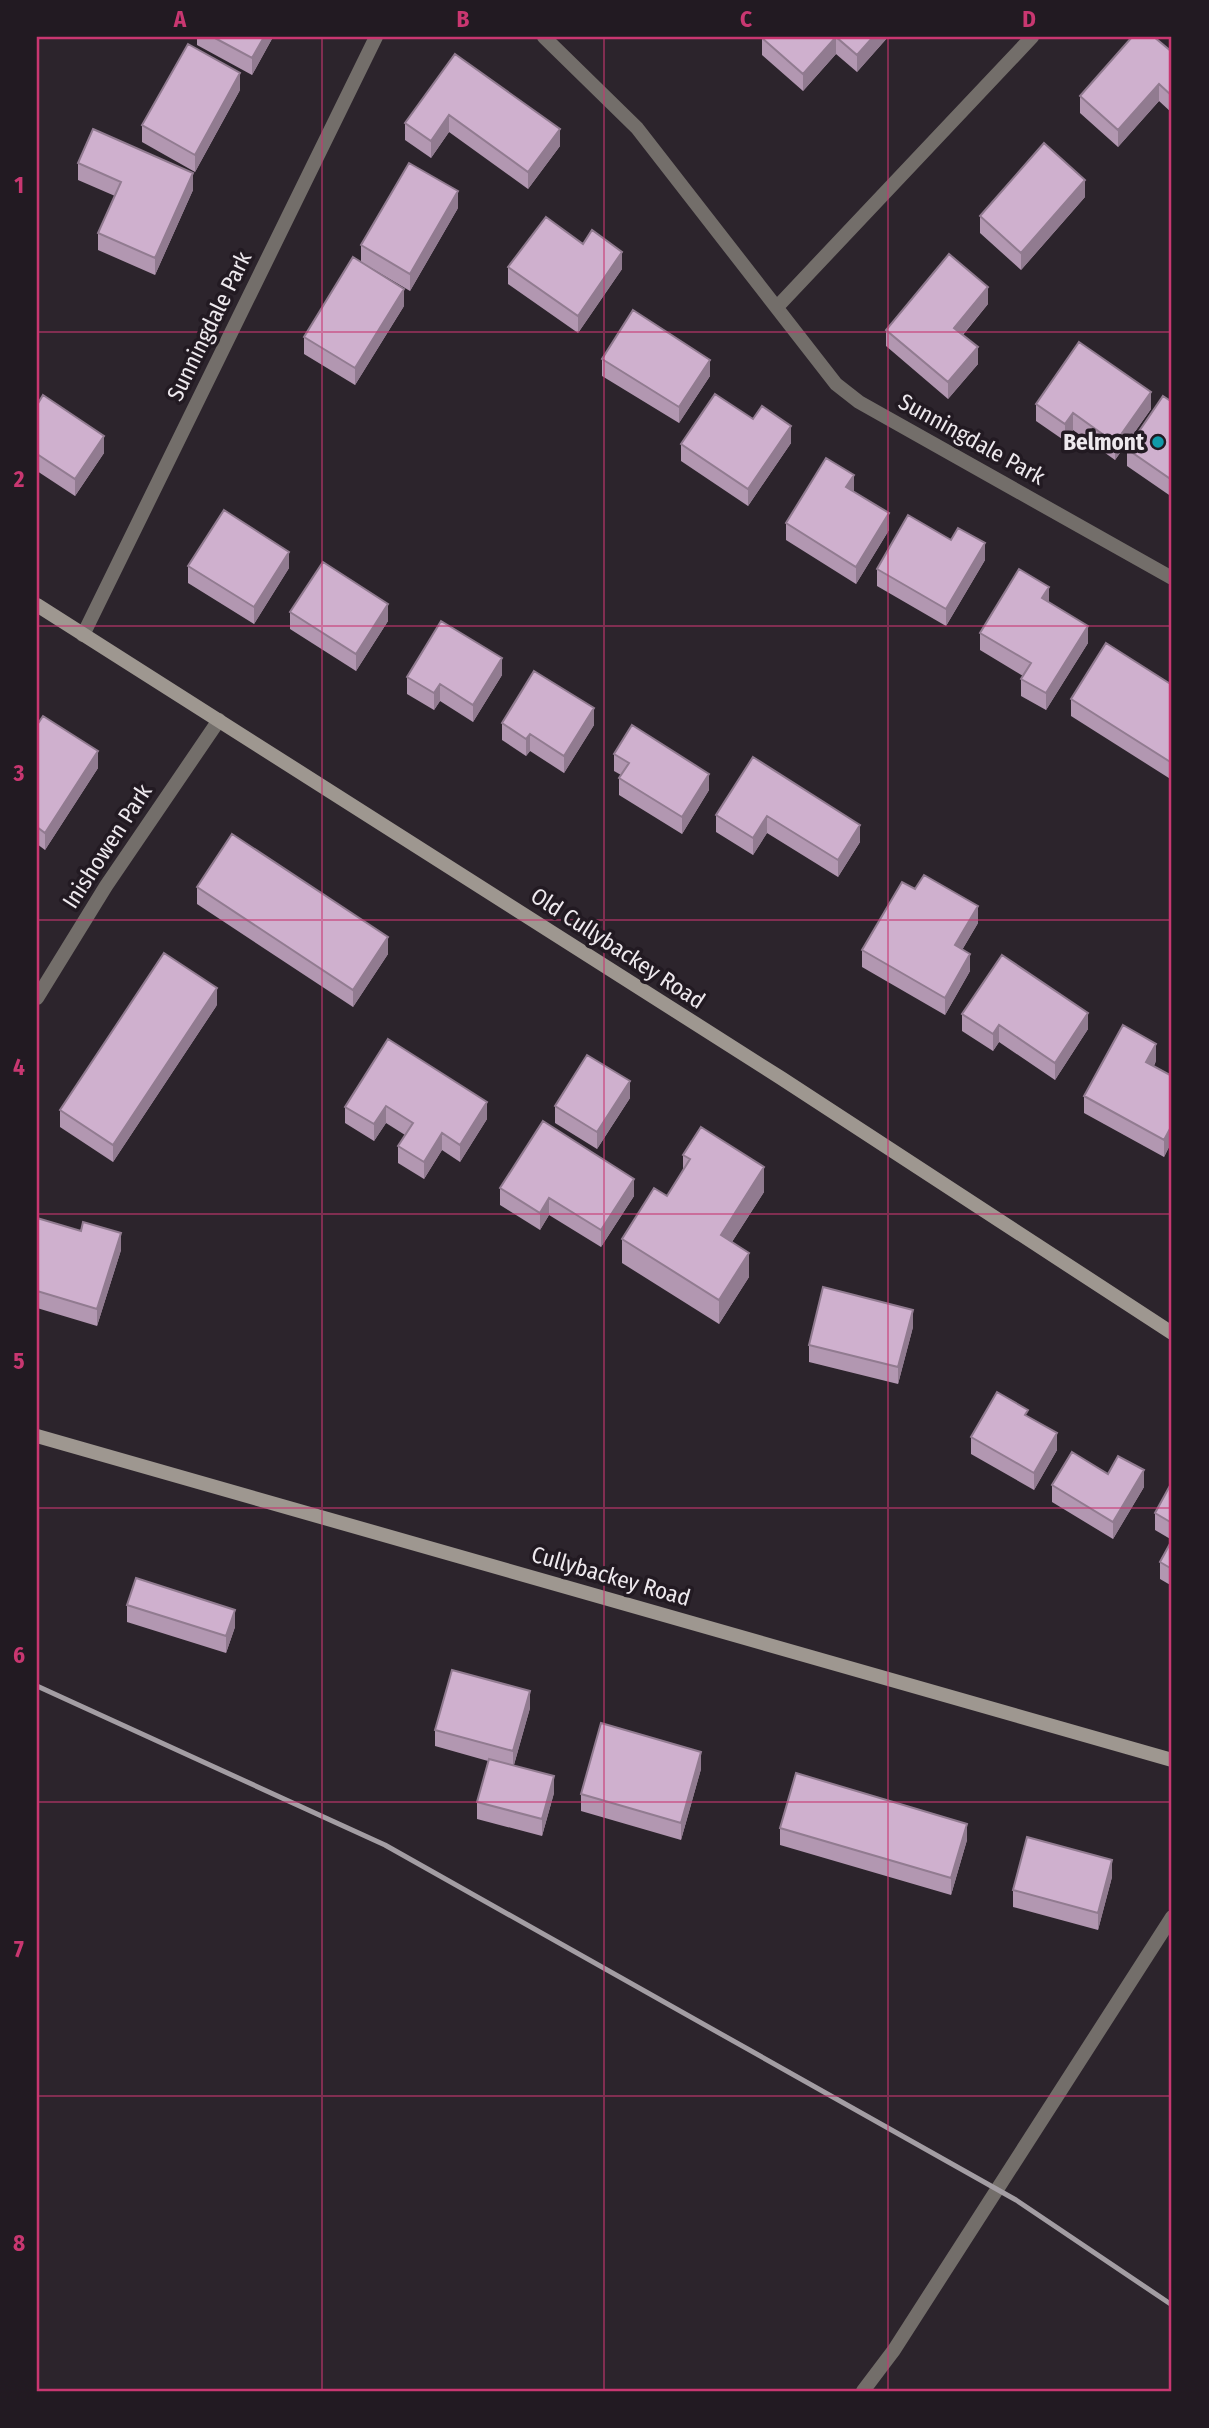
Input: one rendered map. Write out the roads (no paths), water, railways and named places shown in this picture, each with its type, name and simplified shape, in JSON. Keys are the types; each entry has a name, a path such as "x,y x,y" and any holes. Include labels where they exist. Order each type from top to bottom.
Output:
{"street":[{"name":"Sunningdale Park","path":"83,635 376,37"},
{"name":"Sunningdale Park","path":"544,37 637,128 778,306 826,374 859,402 1172,578"},
{"path":"778,306 1032,37"},
{"name":"Old Cullybackey Road","path":"37,605 781,1078 1172,1333"},
{"name":"Inishowen Park","path":"37,998 106,886 219,720"},
{"name":"Cullybackey Road","path":"37,1436 1172,1760"},
{"path":"863,2391 894,2350 1172,1917"}],"railway":[{"path":"37,1686 385,1845 1016,2200 1172,2305"}],"place":[{"name":"Belmont","path":"1158,442"}]}
